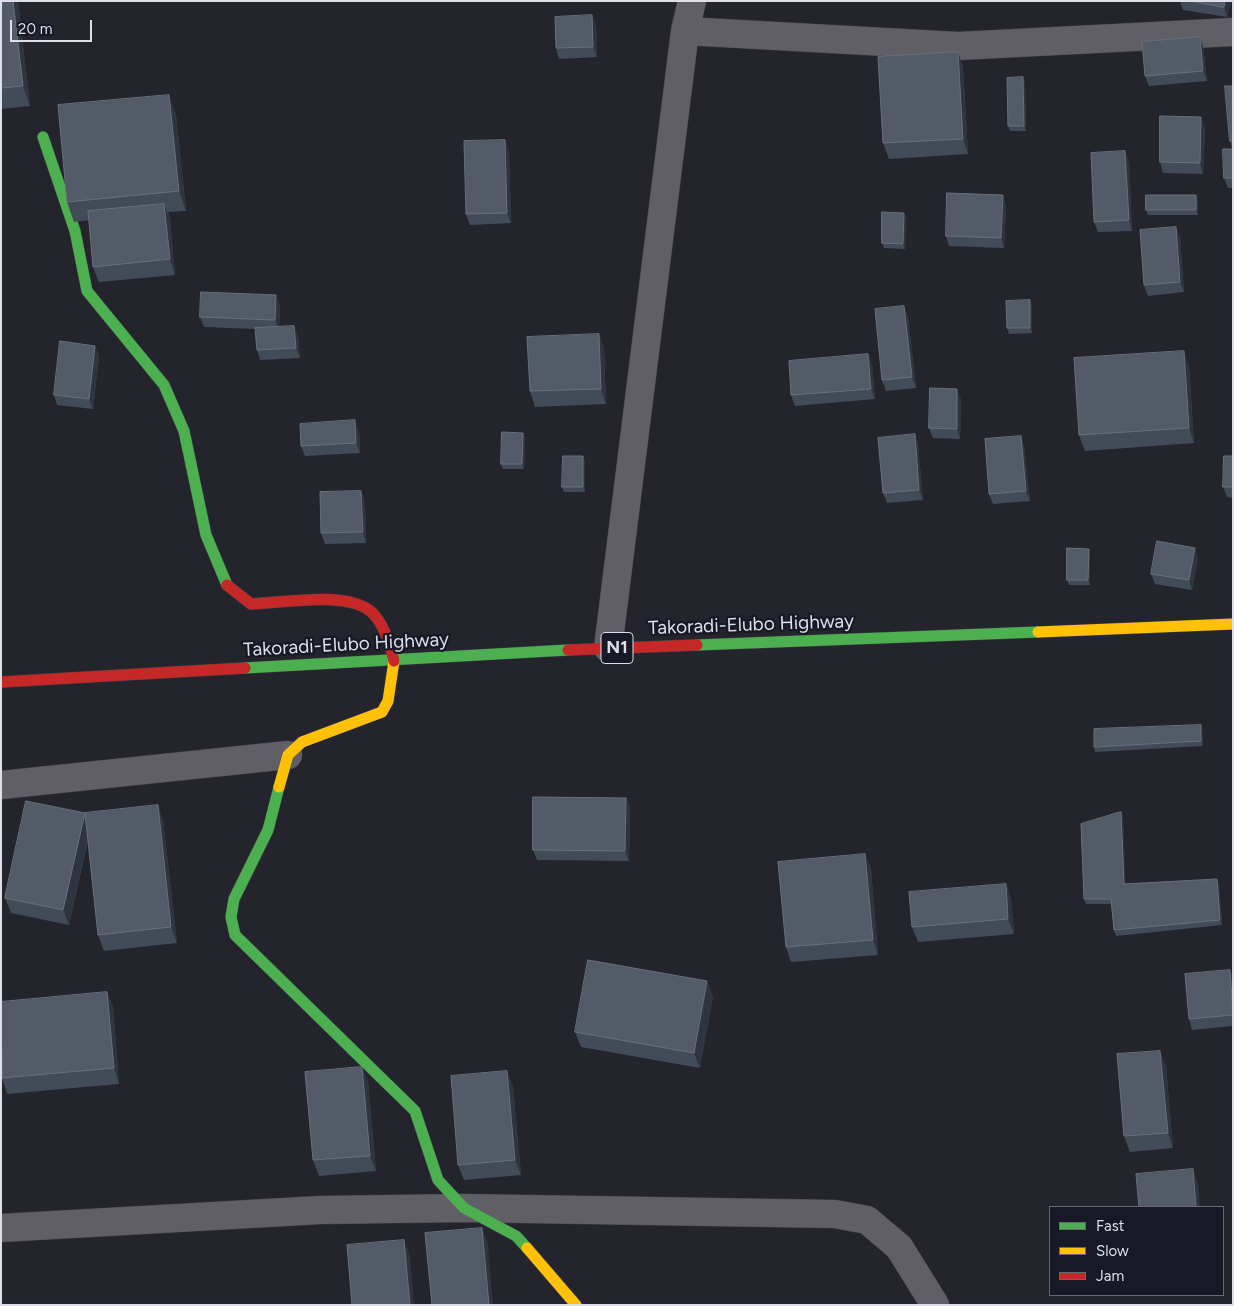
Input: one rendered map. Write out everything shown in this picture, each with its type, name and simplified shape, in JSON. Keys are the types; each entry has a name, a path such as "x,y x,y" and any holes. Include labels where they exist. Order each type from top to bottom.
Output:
{"main road":[{"path":"43,137 75,231 87,291 164,385 184,431 206,535 225,584 251,604 339,600 366,608 381,624 394,660 388,701 382,712 302,742 288,755 268,830 234,899 231,917 235,935 415,1111 438,1180 464,1208 516,1236 576,1305"},
{"name":"Takoradi-Elubo Highway","path":"1,682 608,648 1233,624"}],"street":[{"path":"608,648 686,31 692,1"},
{"path":"686,31 958,46 1233,32"},
{"path":"1,785 288,755"},
{"path":"1,1228 320,1210 464,1208 835,1214 867,1220 899,1246 935,1305"}],"building":[{"path":"1,1 13,1 23,86 1,88"},
{"path":"1190,1 1225,1 1224,7"},
{"path":"592,15 593,47 556,48 555,17"},
{"path":"1200,37 1203,71 1145,76 1142,42"},
{"path":"958,52 963,139 883,143 878,57"},
{"path":"1023,77 1024,126 1008,126 1007,78"},
{"path":"1225,86 1233,86 1233,141 1230,141"},
{"path":"169,95 179,191 67,202 58,105"},
{"path":"1160,116 1201,117 1200,163 1160,162"},
{"path":"505,140 507,213 466,214 464,141"},
{"path":"1223,149 1233,149 1233,178 1224,178"},
{"path":"1125,151 1129,220 1094,222 1091,153"},
{"path":"947,193 1003,195 1001,238 946,236"},
{"path":"1146,195 1196,195 1196,210 1146,210"},
{"path":"164,204 170,259 93,267 88,211"},
{"path":"882,212 904,213 903,244 882,243"},
{"path":"1176,227 1180,282 1144,285 1140,230"},
{"path":"201,292 276,295 275,320 200,317"},
{"path":"1030,300 1030,328 1007,328 1006,301"},
{"path":"904,306 912,377 882,380 875,309"},
{"path":"294,326 296,348 257,350 255,328"},
{"path":"599,334 601,389 530,391 527,337"},
{"path":"60,341 95,346 89,399 54,395"},
{"path":"1184,351 1189,428 1079,435 1074,358"},
{"path":"868,354 871,389 791,395 789,361"},
{"path":"930,388 957,389 957,429 929,428"},
{"path":"355,420 356,443 301,446 300,424"},
{"path":"502,432 523,433 522,464 501,464"},
{"path":"915,434 919,490 883,493 878,438"},
{"path":"1021,436 1026,491 989,494 985,439"},
{"path":"563,456 583,456 583,487 562,487"},
{"path":"1224,456 1233,456 1233,487 1223,487"},
{"path":"361,491 363,532 321,533 320,492"},
{"path":"1157,541 1195,548 1189,580 1151,574"},
{"path":"1067,548 1089,549 1088,580 1067,580"},
{"path":"1201,725 1201,741 1094,747 1094,729"},
{"path":"533,797 626,798 625,851 533,850"},
{"path":"26,801 85,813 63,910 5,898"},
{"path":"158,805 171,927 98,935 85,813"},
{"path":"1121,812 1124,884 1217,879 1220,920 1114,930 1111,899 1084,899 1081,824"},
{"path":"865,854 873,940 786,947 778,862"},
{"path":"1006,884 1008,919 912,927 909,892"},
{"path":"588,960 707,981 694,1053 575,1032"},
{"path":"1230,970 1233,1015 1189,1019 1185,974"},
{"path":"107,992 114,1068 2,1078 1,1002"},
{"path":"1160,1051 1168,1133 1124,1136 1117,1054"},
{"path":"362,1067 370,1156 313,1160 305,1072"},
{"path":"507,1071 515,1160 458,1165 451,1076"},
{"path":"1193,1169 1196,1206 1139,1206 1136,1174"},
{"path":"482,1228 489,1305 432,1305 425,1233"},
{"path":"404,1240 410,1305 352,1305 347,1245"}],"traffic: fast":[{"path":"43,137 75,231 87,291 164,385 184,431 206,535 227,585"},
{"path":"697,645 1038,632"},
{"path":"245,668 568,650"},
{"path":"279,787 268,830 234,899 231,917 235,935 415,1111 438,1180 464,1208 516,1236 527,1248"}],"traffic: slow":[{"path":"1038,632 1233,624"},
{"path":"279,787 288,755 302,742 382,712 388,701 394,661"},
{"path":"527,1248 576,1305"}],"traffic: jam":[{"path":"227,585 251,604 325,599 341,600 366,608 372,612 381,624 388,639 394,661"},
{"path":"568,650 697,645"},
{"path":"1,682 245,668"}]}
